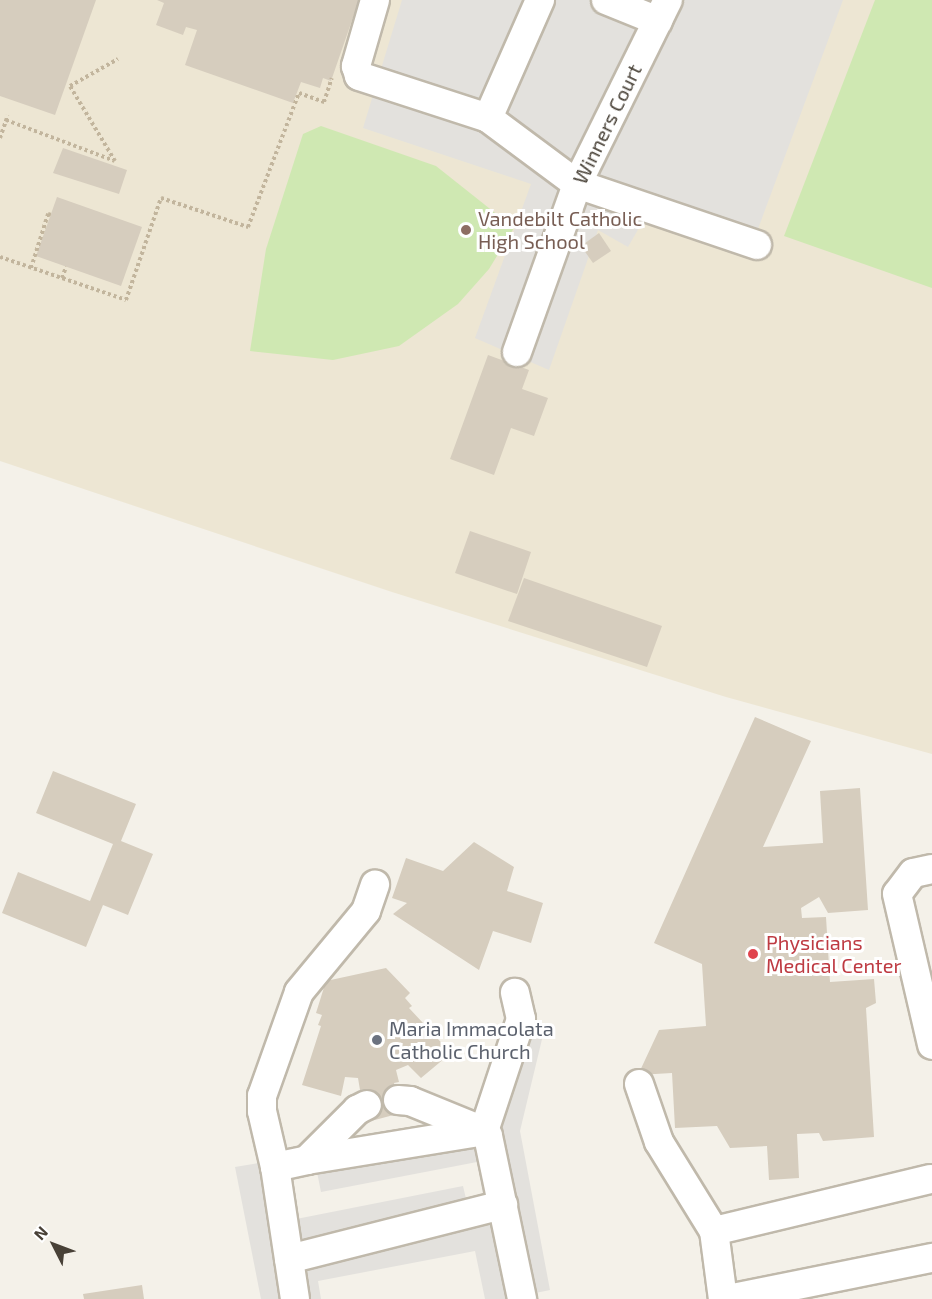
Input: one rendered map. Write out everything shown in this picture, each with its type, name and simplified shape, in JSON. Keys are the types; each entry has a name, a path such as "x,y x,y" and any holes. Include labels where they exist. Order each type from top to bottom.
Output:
{"street":[{"path":"375,0 356,66 359,76 488,118 577,184 757,245"},
{"path":"488,118 540,0"},
{"path":"606,0 663,10"},
{"name":"Winners Court","path":"517,352 577,184 663,10"},
{"path":"932,869 913,873 897,894 932,1046"},
{"path":"295,1299 275,1167 262,1111 262,1096 299,992 366,911 375,885"},
{"path":"484,1131 521,1019 515,993"},
{"path":"639,1084 659,1142 714,1231 723,1299"},
{"path":"398,1100 410,1101 484,1131 488,1136 522,1299"},
{"path":"307,1160 357,1110 367,1105"},
{"path":"275,1167 484,1131"},
{"path":"714,1231 932,1179 932,1163"},
{"path":"289,1259 503,1205"},
{"path":"728,1299 932,1258"}],"path":[{"path":"6,120 115,161 70,86 118,59"},
{"path":"0,257 126,300 161,198 249,227 299,93 324,102 335,70"},
{"path":"0,138 8,115"},
{"path":"31,268 48,214 51,214"},
{"path":"62,278 66,267"}],"shaded area":[{"name":"Vandebilt Catholic High School","path":"0,0 932,0 932,754 726,697 392,592 0,461"},
{"path":"402,0 843,0 749,253 643,221 628,247 598,230 549,370 475,338 531,184 363,128"},
{"path":"494,1024 543,1035 520,1131 550,1290 507,1299 485,1299 475,1251 318,1281 321,1299 261,1299 235,1167 259,1163 271,1224 463,1186 467,1203 484,1200 477,1162 321,1192 317,1172 462,1144 493,1055 497,1039"}],"green space":[{"path":"875,0 932,0 932,288 784,236"},
{"path":"321,126 436,166 514,228 489,269 458,304 399,346 333,360 250,351 266,249 303,134"}],"building":[{"path":"0,0 96,0 55,115 0,96"},
{"path":"157,0 359,0 331,81 323,78 320,88 301,82 293,103 185,65 197,30 186,27 183,35 156,25 164,3"},
{"path":"63,148 127,170 119,194 53,173"},
{"path":"57,197 142,227 121,286 36,256"},
{"path":"599,233 611,251 593,263 581,246"},
{"path":"488,355 529,370 522,389 548,398 534,436 511,428 494,475 450,459"},
{"path":"470,531 531,552 517,594 455,573"},
{"path":"524,578 662,626 647,667 508,621"},
{"name":"Physicians Medical Center","path":"755,717 811,741 763,847 823,843 820,791 860,788 868,910 828,913 819,897 801,908 802,918 826,917 830,982 874,979 876,1003 866,1008 874,1137 823,1141 819,1133 797,1134 799,1178 769,1180 767,1146 730,1148 717,1126 675,1128 672,1073 638,1075 659,1030 706,1026 702,964 654,943"},
{"path":"53,771 136,804 121,841 153,854 128,915 103,905 86,947 2,913 18,872 90,901 113,844 36,813"},
{"path":"474,842 514,867 507,891 543,903 531,943 493,931 479,970 393,914 407,903 392,898 406,858 443,871"},
{"name":"Maria Immacolata Catholic Church","path":"386,968 410,993 405,998 412,1006 409,1008 451,1053 421,1078 408,1065 396,1070 399,1082 394,1083 401,1113 371,1121 366,1089 360,1090 358,1078 345,1077 341,1096 302,1085 321,1026 318,1025 322,1015 316,1013 326,981"},
{"path":"142,1285 144,1299 84,1299 83,1294"}],"place":[{"name":"Vandebilt Catholic High School","path":"466,230"},
{"name":"Physicians Medical Center","path":"753,954"},
{"name":"Maria Immacolata Catholic Church","path":"377,1040"}]}
